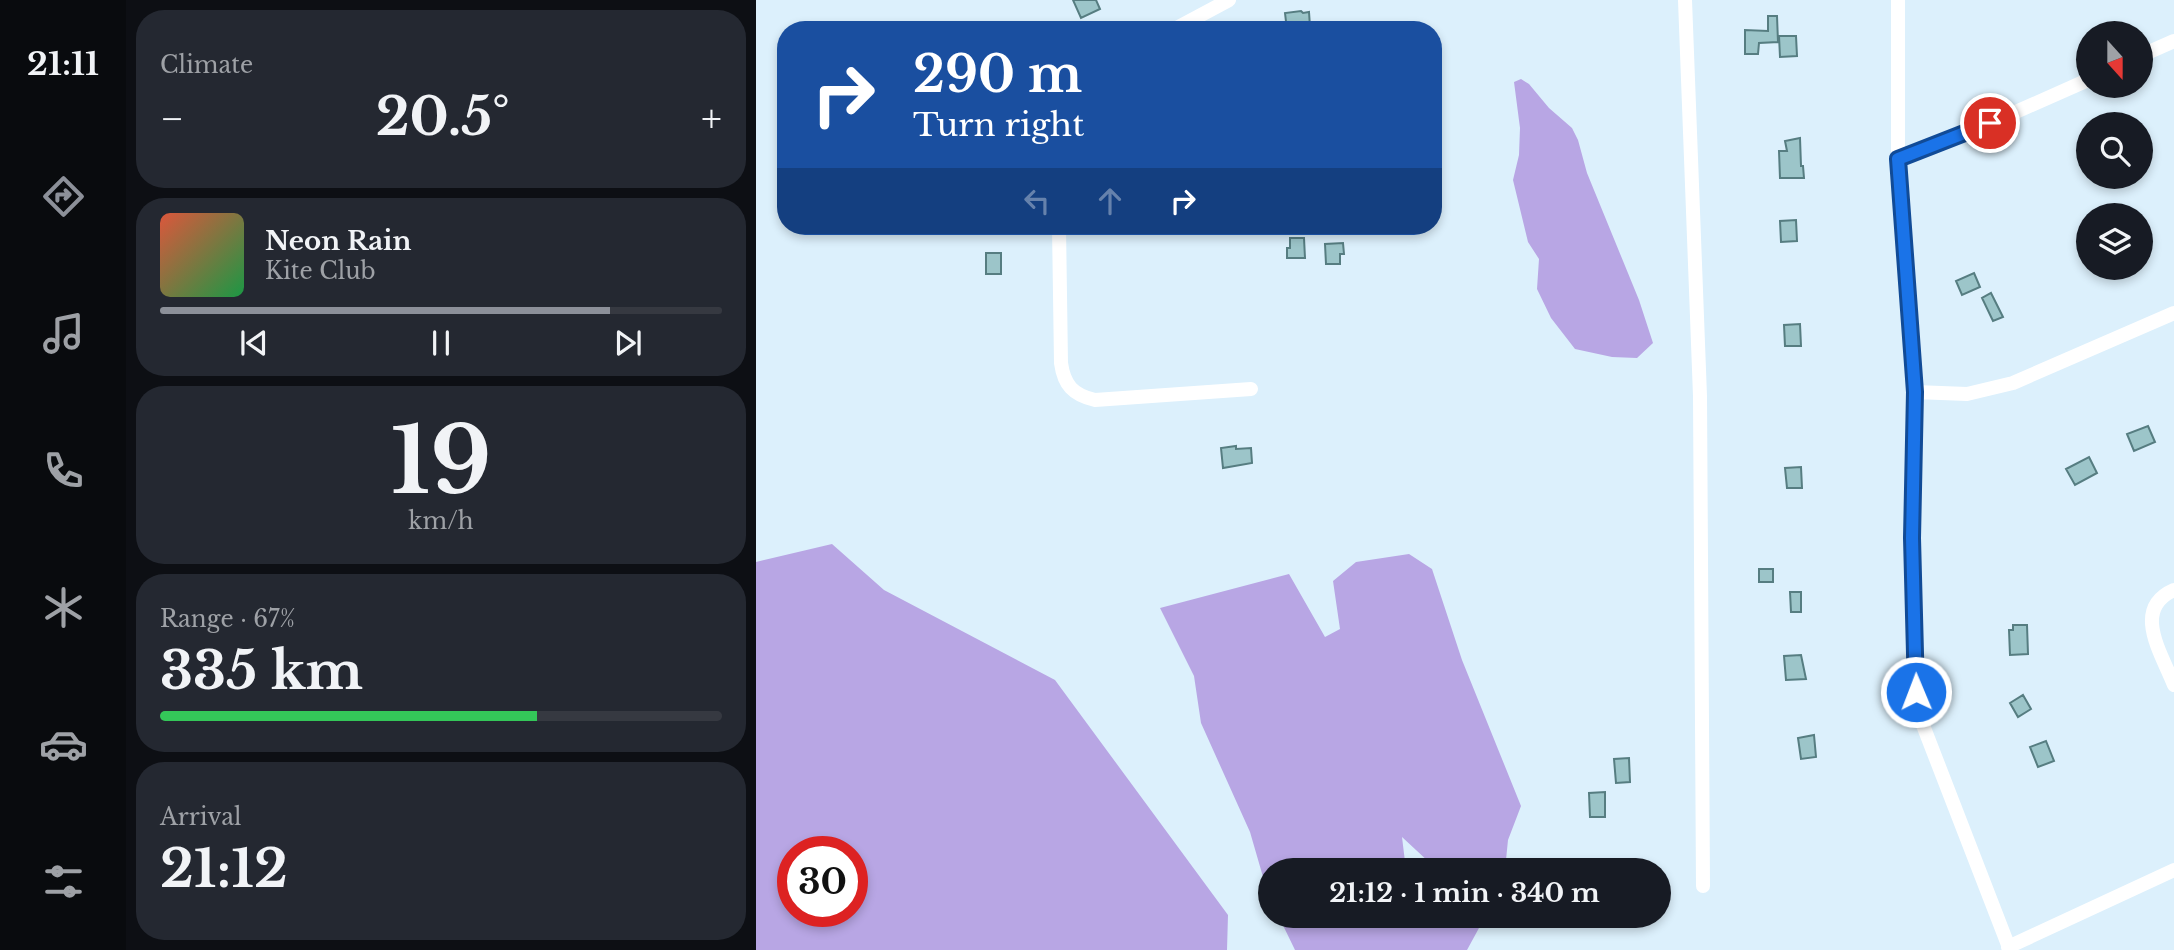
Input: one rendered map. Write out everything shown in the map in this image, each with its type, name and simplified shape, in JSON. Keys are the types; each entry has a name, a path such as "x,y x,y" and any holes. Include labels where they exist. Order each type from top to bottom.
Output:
{"street":[{"path":"1189,21 1229,0"},
{"path":"1685,0 1700,396 1703,886"},
{"path":"1898,0 1898,159 1915,392 1912,538 1916,692 1921,720 2009,948 2174,870"},
{"path":"2153,50 2174,41"},
{"path":"1898,159 1966,134 2076,85"},
{"path":"1059,235 1061,363 1063,376 1074,392 1095,400 1251,389"},
{"path":"1915,392 1967,394 2013,383 2174,313"},
{"path":"2174,590 2155,604 2150,620 2174,685"}],"shaded area":[{"path":"1521,79 1572,128 1578,140 1587,173 1639,300 1653,343 1637,358 1612,357 1575,349 1551,318 1537,289 1539,259 1528,242 1513,180 1519,155 1520,128 1514,82"},
{"path":"832,544 884,590 1055,680 1228,915 1227,950 756,950 756,562"},
{"path":"1409,554 1432,569 1462,660 1521,806 1508,840 1506,858 1425,858 1402,837 1405,858 1258,860 1250,832 1201,723 1194,676 1160,608 1289,574 1325,637 1340,629 1333,581 1356,562"},
{"path":"1284,928 1479,928 1467,950 1295,950"}],"building":[{"path":"1073,0 1096,0 1100,9 1081,18"},
{"path":"1309,12 1310,21 1286,21 1285,13"},
{"path":"1768,16 1777,16 1778,42 1759,43 1758,54 1745,54 1745,30 1768,31"},
{"path":"1779,36 1796,36 1797,56 1780,57"},
{"path":"1800,138 1804,178 1780,178 1779,151 1787,151 1785,141"},
{"path":"1796,220 1797,241 1781,242 1780,221"},
{"path":"1290,238 1304,238 1305,258 1287,258"},
{"path":"1343,243 1344,254 1340,254 1340,264 1326,264 1325,244"},
{"path":"986,253 1001,253 1001,274 986,274"},
{"path":"1974,273 1980,287 1962,295 1956,281"},
{"path":"1991,293 2003,317 1993,321 1982,298"},
{"path":"1800,324 1801,346 1785,346 1784,325"},
{"path":"2148,426 2155,442 2134,451 2127,434"},
{"path":"1236,446 1236,449 1251,448 1252,463 1223,468 1221,448"},
{"path":"2089,457 2097,473 2075,485 2066,469"},
{"path":"1801,467 1802,488 1787,488 1785,468"},
{"path":"1759,569 1773,569 1773,582 1759,582"},
{"path":"1790,592 1801,592 1801,612 1791,612"},
{"path":"2013,625 2027,625 2028,654 2010,655 2009,630 2013,630"},
{"path":"1801,655 1806,679 1786,680 1784,656"},
{"path":"2023,695 2031,709 2018,717 2010,703"},
{"path":"1814,735 1816,757 1801,759 1798,738"},
{"path":"2046,741 2054,761 2038,767 2030,747"},
{"path":"1629,758 1630,782 1616,783 1614,759"},
{"path":"1605,792 1605,817 1590,817 1589,793"}],"route":[{"path":"1916,692 1912,538 1915,392 1898,159 1990,123"}]}
